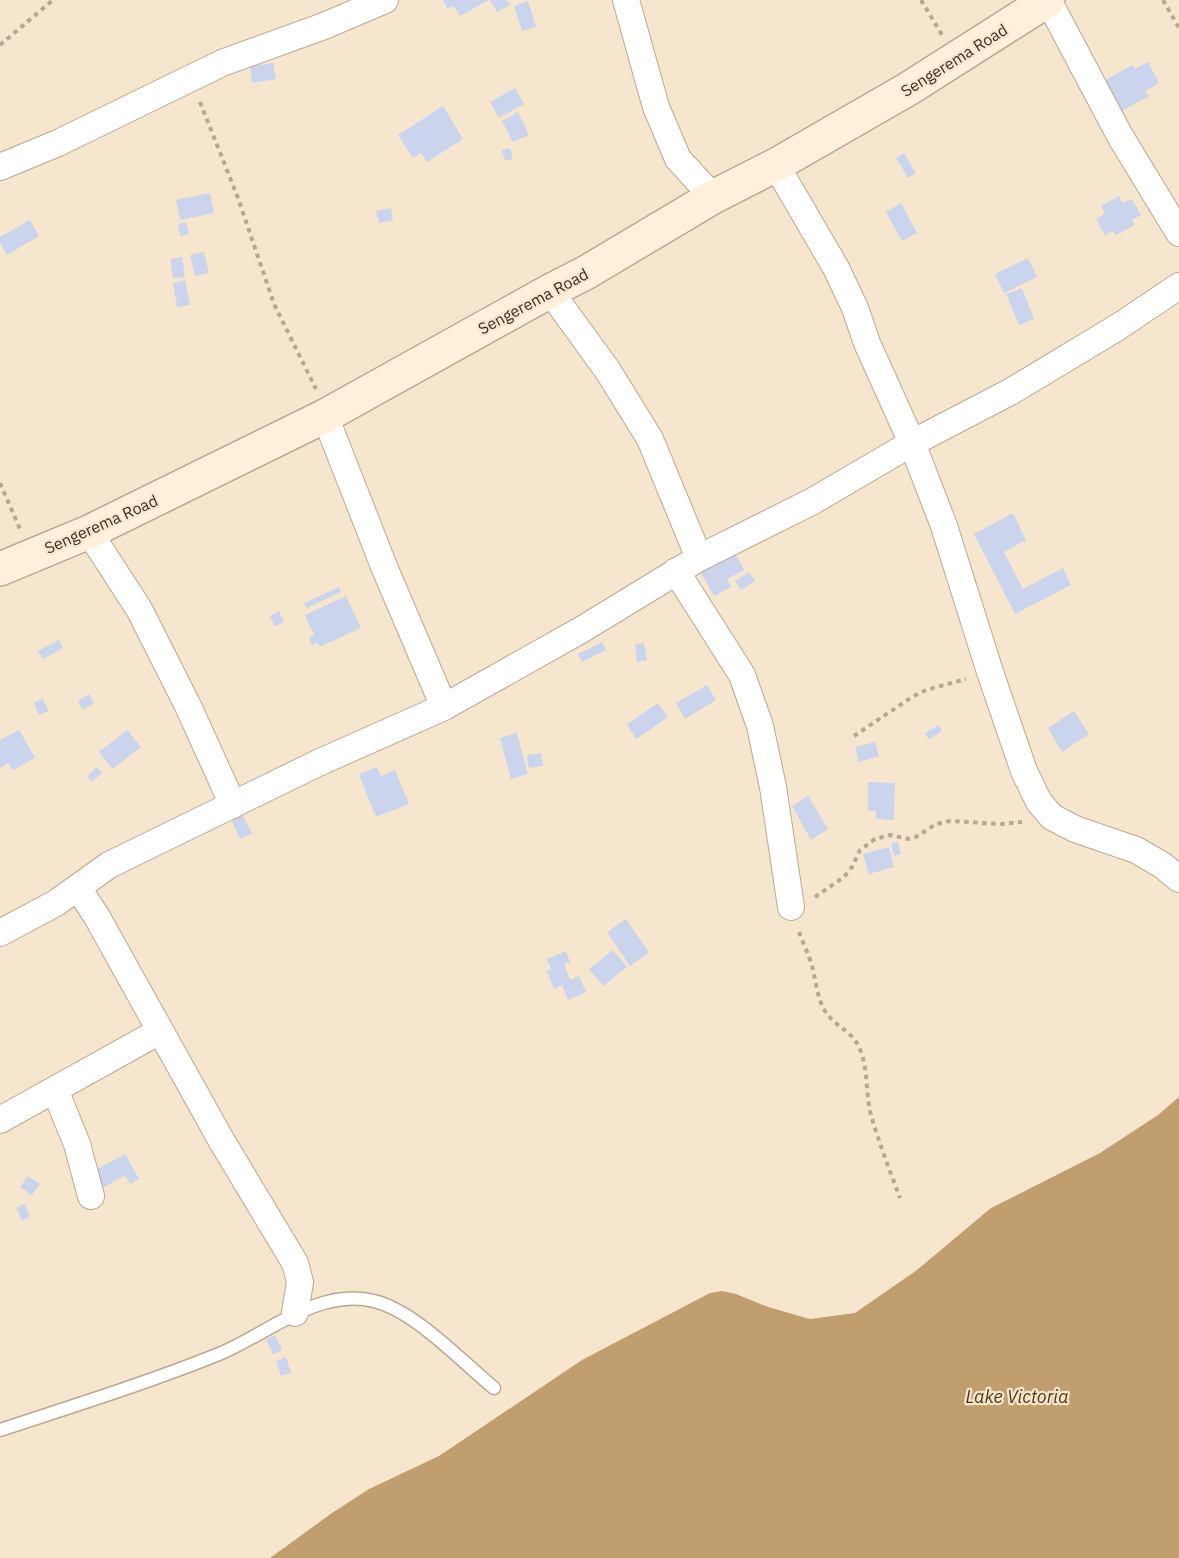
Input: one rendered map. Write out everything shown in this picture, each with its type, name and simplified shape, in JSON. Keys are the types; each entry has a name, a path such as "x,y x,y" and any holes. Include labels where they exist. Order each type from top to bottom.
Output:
{"main road":[{"name":"Sengerema Road","path":"0,569 89,532 327,415 587,272 713,197 776,165 909,89 1048,0"}],"street":[{"path":"0,167 58,143 222,63 324,26 385,0"},
{"path":"626,0 656,107 678,159 713,197"},
{"path":"1048,0 1120,136 1179,233"},
{"path":"776,165 836,268 912,442 944,526 1024,771 1039,802 1052,817 1075,829 1136,850 1162,865 1179,879"},
{"path":"0,933 56,903 109,866 318,763 444,707 581,630 699,558 813,501 912,442 1010,392 1118,327 1179,286"},
{"path":"550,291 608,371 650,439 699,558"},
{"path":"327,415 360,510 444,707"},
{"path":"89,532 140,609 233,804"},
{"path":"676,572 742,675 760,726 772,787 790,907"},
{"path":"78,888 97,917 220,1138 295,1263 300,1282 295,1313"},
{"path":"0,1120 160,1031"},
{"path":"55,1090 77,1144 91,1196"}],"lane":[{"path":"0,1430 104,1396 221,1353 295,1313 345,1299 374,1301 401,1311 494,1388"}],"path":[{"path":"0,45 52,0"},
{"path":"921,0 956,59"},
{"path":"1163,0 1179,28"},
{"path":"191,78 238,198 274,304 327,415"},
{"path":"0,483 30,555"},
{"path":"854,736 926,690 990,672"},
{"path":"900,1198 870,1113 864,1061 859,1045 851,1034 834,1023 820,1002 811,963 790,907 829,889 844,877 860,850 875,839 890,835 909,839 936,824 950,821 1001,824 1052,817"}],"water":[{"name":"Lake Victoria","path":"1179,1097 1179,1558 270,1558 369,1489 439,1456 582,1360 710,1293 722,1291 736,1294 768,1307 810,1319 855,1313 917,1270 991,1208 1100,1153 1158,1115"}],"building":[{"path":"443,0 489,0 460,16 454,6 448,9"},
{"path":"490,0 507,0 510,5 497,12"},
{"path":"528,1 536,27 522,31 514,6"},
{"path":"1148,62 1159,83 1145,91 1149,96 1120,112 1104,81 1132,65 1135,69"},
{"path":"273,63 276,79 252,83 250,66"},
{"path":"515,88 524,104 499,118 490,102"},
{"path":"443,106 463,139 427,162 421,153 413,158 398,135"},
{"path":"518,112 529,135 513,142 502,121"},
{"path":"510,148 513,159 505,161 502,150"},
{"path":"904,153 916,173 908,178 896,158"},
{"path":"210,193 214,213 180,220 176,200"},
{"path":"1119,196 1123,203 1132,199 1141,215 1132,220 1135,225 1116,235 1113,231 1105,236 1096,219 1105,214 1101,206"},
{"path":"901,203 917,233 902,241 886,212"},
{"path":"391,208 393,220 379,223 376,211"},
{"path":"30,220 39,236 7,255 0,243 0,237"},
{"path":"186,222 189,234 180,236 178,224"},
{"path":"204,252 209,273 195,276 190,255"},
{"path":"182,257 185,277 173,278 170,259"},
{"path":"1028,258 1037,277 1004,293 995,274"},
{"path":"185,280 190,305 177,307 173,283"},
{"path":"1022,288 1034,319 1019,325 1006,294"},
{"path":"1013,513 1026,540 1004,552 1023,589 1063,568 1071,585 1015,614 974,534"},
{"path":"734,551 744,570 727,579 731,587 714,596 700,571"},
{"path":"749,572 755,581 741,590 735,581"},
{"path":"339,587 341,592 307,608 304,603"},
{"path":"346,596 361,628 319,647 318,643 312,645 309,638 314,635 305,615"},
{"path":"279,611 284,622 275,626 270,616"},
{"path":"59,640 63,648 43,659 38,651"},
{"path":"602,642 606,650 582,662 578,654"},
{"path":"644,643 647,660 637,662 635,644"},
{"path":"707,685 716,700 685,719 676,703"},
{"path":"89,694 94,703 83,710 78,701"},
{"path":"43,699 49,711 39,715 34,702"},
{"path":"658,703 668,717 636,739 627,724"},
{"path":"1074,711 1089,734 1062,752 1048,728"},
{"path":"939,725 942,731 929,739 925,733"},
{"path":"19,730 35,758 13,770 8,763 0,768 0,740"},
{"path":"127,730 141,747 113,769 99,752"},
{"path":"517,733 528,774 511,779 500,738"},
{"path":"875,742 879,756 859,762 855,747"},
{"path":"541,753 543,766 529,768 527,755"},
{"path":"97,767 102,773 92,782 87,776"},
{"path":"377,767 381,776 395,770 409,804 376,817 359,774"},
{"path":"868,782 895,783 894,820 875,819 876,811 868,811"},
{"path":"808,796 828,829 811,840 792,806"},
{"path":"242,814 252,834 240,839 231,819"},
{"path":"898,842 901,854 894,856 891,844"},
{"path":"889,847 894,867 869,874 863,854"},
{"path":"626,919 649,953 630,966 607,932"},
{"path":"613,950 627,967 603,986 589,969"},
{"path":"566,951 570,962 564,964 570,980 579,976 586,992 568,1000 562,985 554,989 547,971 551,969 547,959"},
{"path":"125,1154 139,1179 130,1184 125,1175 101,1189 92,1172"},
{"path":"28,1176 40,1184 32,1195 20,1187"},
{"path":"24,1204 30,1216 22,1221 16,1208"},
{"path":"275,1335 282,1350 273,1354 266,1340"},
{"path":"286,1357 291,1373 281,1376 276,1361"}]}
